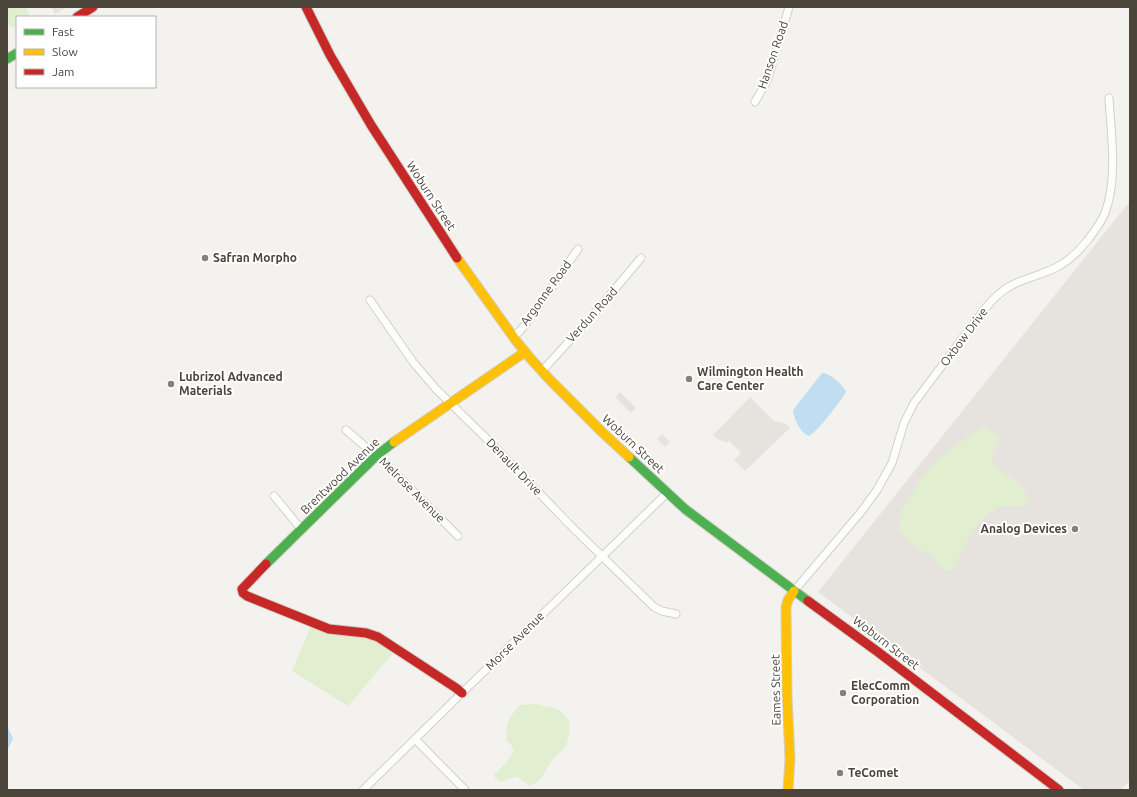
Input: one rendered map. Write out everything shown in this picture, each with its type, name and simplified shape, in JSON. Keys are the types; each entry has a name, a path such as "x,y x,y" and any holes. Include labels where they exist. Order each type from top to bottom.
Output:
{"main road":[{"path":"79,16 93,7"},
{"name":"Woburn Street","path":"306,7 330,55 371,125 458,260 513,337 542,371 602,432 667,493 716,533 872,648 1059,790"},
{"path":"7,59 16,54"},
{"name":"Brentwood Avenue","path":"462,693 378,637 364,632 329,629 247,596 243,593 242,589 377,454 398,438 525,352"},
{"name":"Eames Street","path":"788,790 790,759 787,696 786,607 788,600 794,591"}],"street":[{"name":"Hanson Road","path":"755,102 767,81 789,7"},
{"name":"Oxbow Drive","path":"794,591 846,530 877,490 892,463 904,423 914,403 991,301 1016,283 1054,268 1068,260 1081,248 1095,230 1105,212 1111,192 1112,177 1109,98"},
{"name":"Argonne Road","path":"513,337 520,331 538,307 578,249"},
{"name":"Verdun Road","path":"542,371 593,315 641,258"},
{"name":"Denault Drive","path":"370,300 420,371 450,403 657,609 663,612 676,614"},
{"name":"Melrose Avenue","path":"346,430 368,449 377,454 458,536"},
{"name":"Morse Avenue","path":"363,790 667,493"},
{"path":"274,496 302,530"},
{"path":"415,739 466,790"}],"shaded area":[{"path":"51,7 67,7 55,14"},
{"path":"1130,201 1130,780 1121,790 1084,790 818,592"},
{"path":"1130,244 1130,275 1114,265 1125,246 1128,248"},
{"path":"1050,322 1066,332 1069,330 1101,349 1082,377 1056,361 1054,352 1043,344 1041,347 1035,344"},
{"path":"1130,361 1130,375 1117,396 1111,392"},
{"path":"620,392 636,408 631,413 615,397"},
{"path":"750,397 774,421 785,423 790,428 745,471 734,460 741,453 729,441 727,443 713,435"},
{"path":"662,434 670,442 665,447 657,439"},
{"path":"879,541 968,602 953,624 965,633 969,628 1006,658 998,670 1009,678 993,700 945,663 948,658 943,654 939,659 846,595 850,590 841,584 869,543 875,547"},
{"path":"977,623 1013,647 1009,653 973,628"},
{"path":"1050,654 1130,708 1130,742 1120,757 1114,753 1106,766 1111,770 1102,782 1095,778 1090,785 1017,737 1021,731 1010,723 1018,711 1022,713 1031,700 1022,694"}],"green space":[{"path":"7,7 26,7 30,16 16,16 16,28 11,27 7,23"},
{"path":"985,427 1000,437 1001,440 992,457 994,464 1020,485 1029,499 1022,506 1004,506 997,508 988,514 978,524 962,550 955,567 949,571 940,567 932,556 923,552 921,549 912,544 900,531 900,517 909,496 932,465 971,434"},
{"path":"311,626 365,636 395,651 348,706 292,671"},
{"path":"536,704 558,709 569,720 569,735 567,743 551,762 540,779 534,784 530,786 517,777 501,782 495,778 494,775 509,759 514,751 506,740 508,721 520,705"}],"water":[{"path":"822,373 829,375 836,380 846,392 834,409 809,436 803,432 798,425 793,410"},
{"path":"7,720 8,728 13,738 7,751"}],"traffic: fast":[{"path":"7,59 16,54"},
{"path":"266,564 377,455 394,442"},
{"path":"629,457 685,509 808,601"}],"traffic: slow":[{"path":"457,258 517,342 531,359 551,381 629,457"},
{"path":"394,442 525,352"},
{"path":"788,790 790,759 787,696 786,607 788,600 794,591"}],"traffic: jam":[{"path":"79,16 93,7"},
{"path":"306,7 330,55 371,125 457,258"},
{"path":"266,564 242,589 243,593 247,596 329,629 366,633 378,637 462,693"},
{"path":"808,601 878,652 1059,790"}],"place":[{"name":"Safran Morpho","path":"205,258"},
{"name":"Wilmington Health Care Center","path":"689,379"},
{"name":"Lubrizol Advanced Materials","path":"171,384"},
{"name":"Analog Devices","path":"1075,529"},
{"name":"ElecComm Corporation","path":"843,693"},
{"name":"TeComet","path":"840,773"}]}
